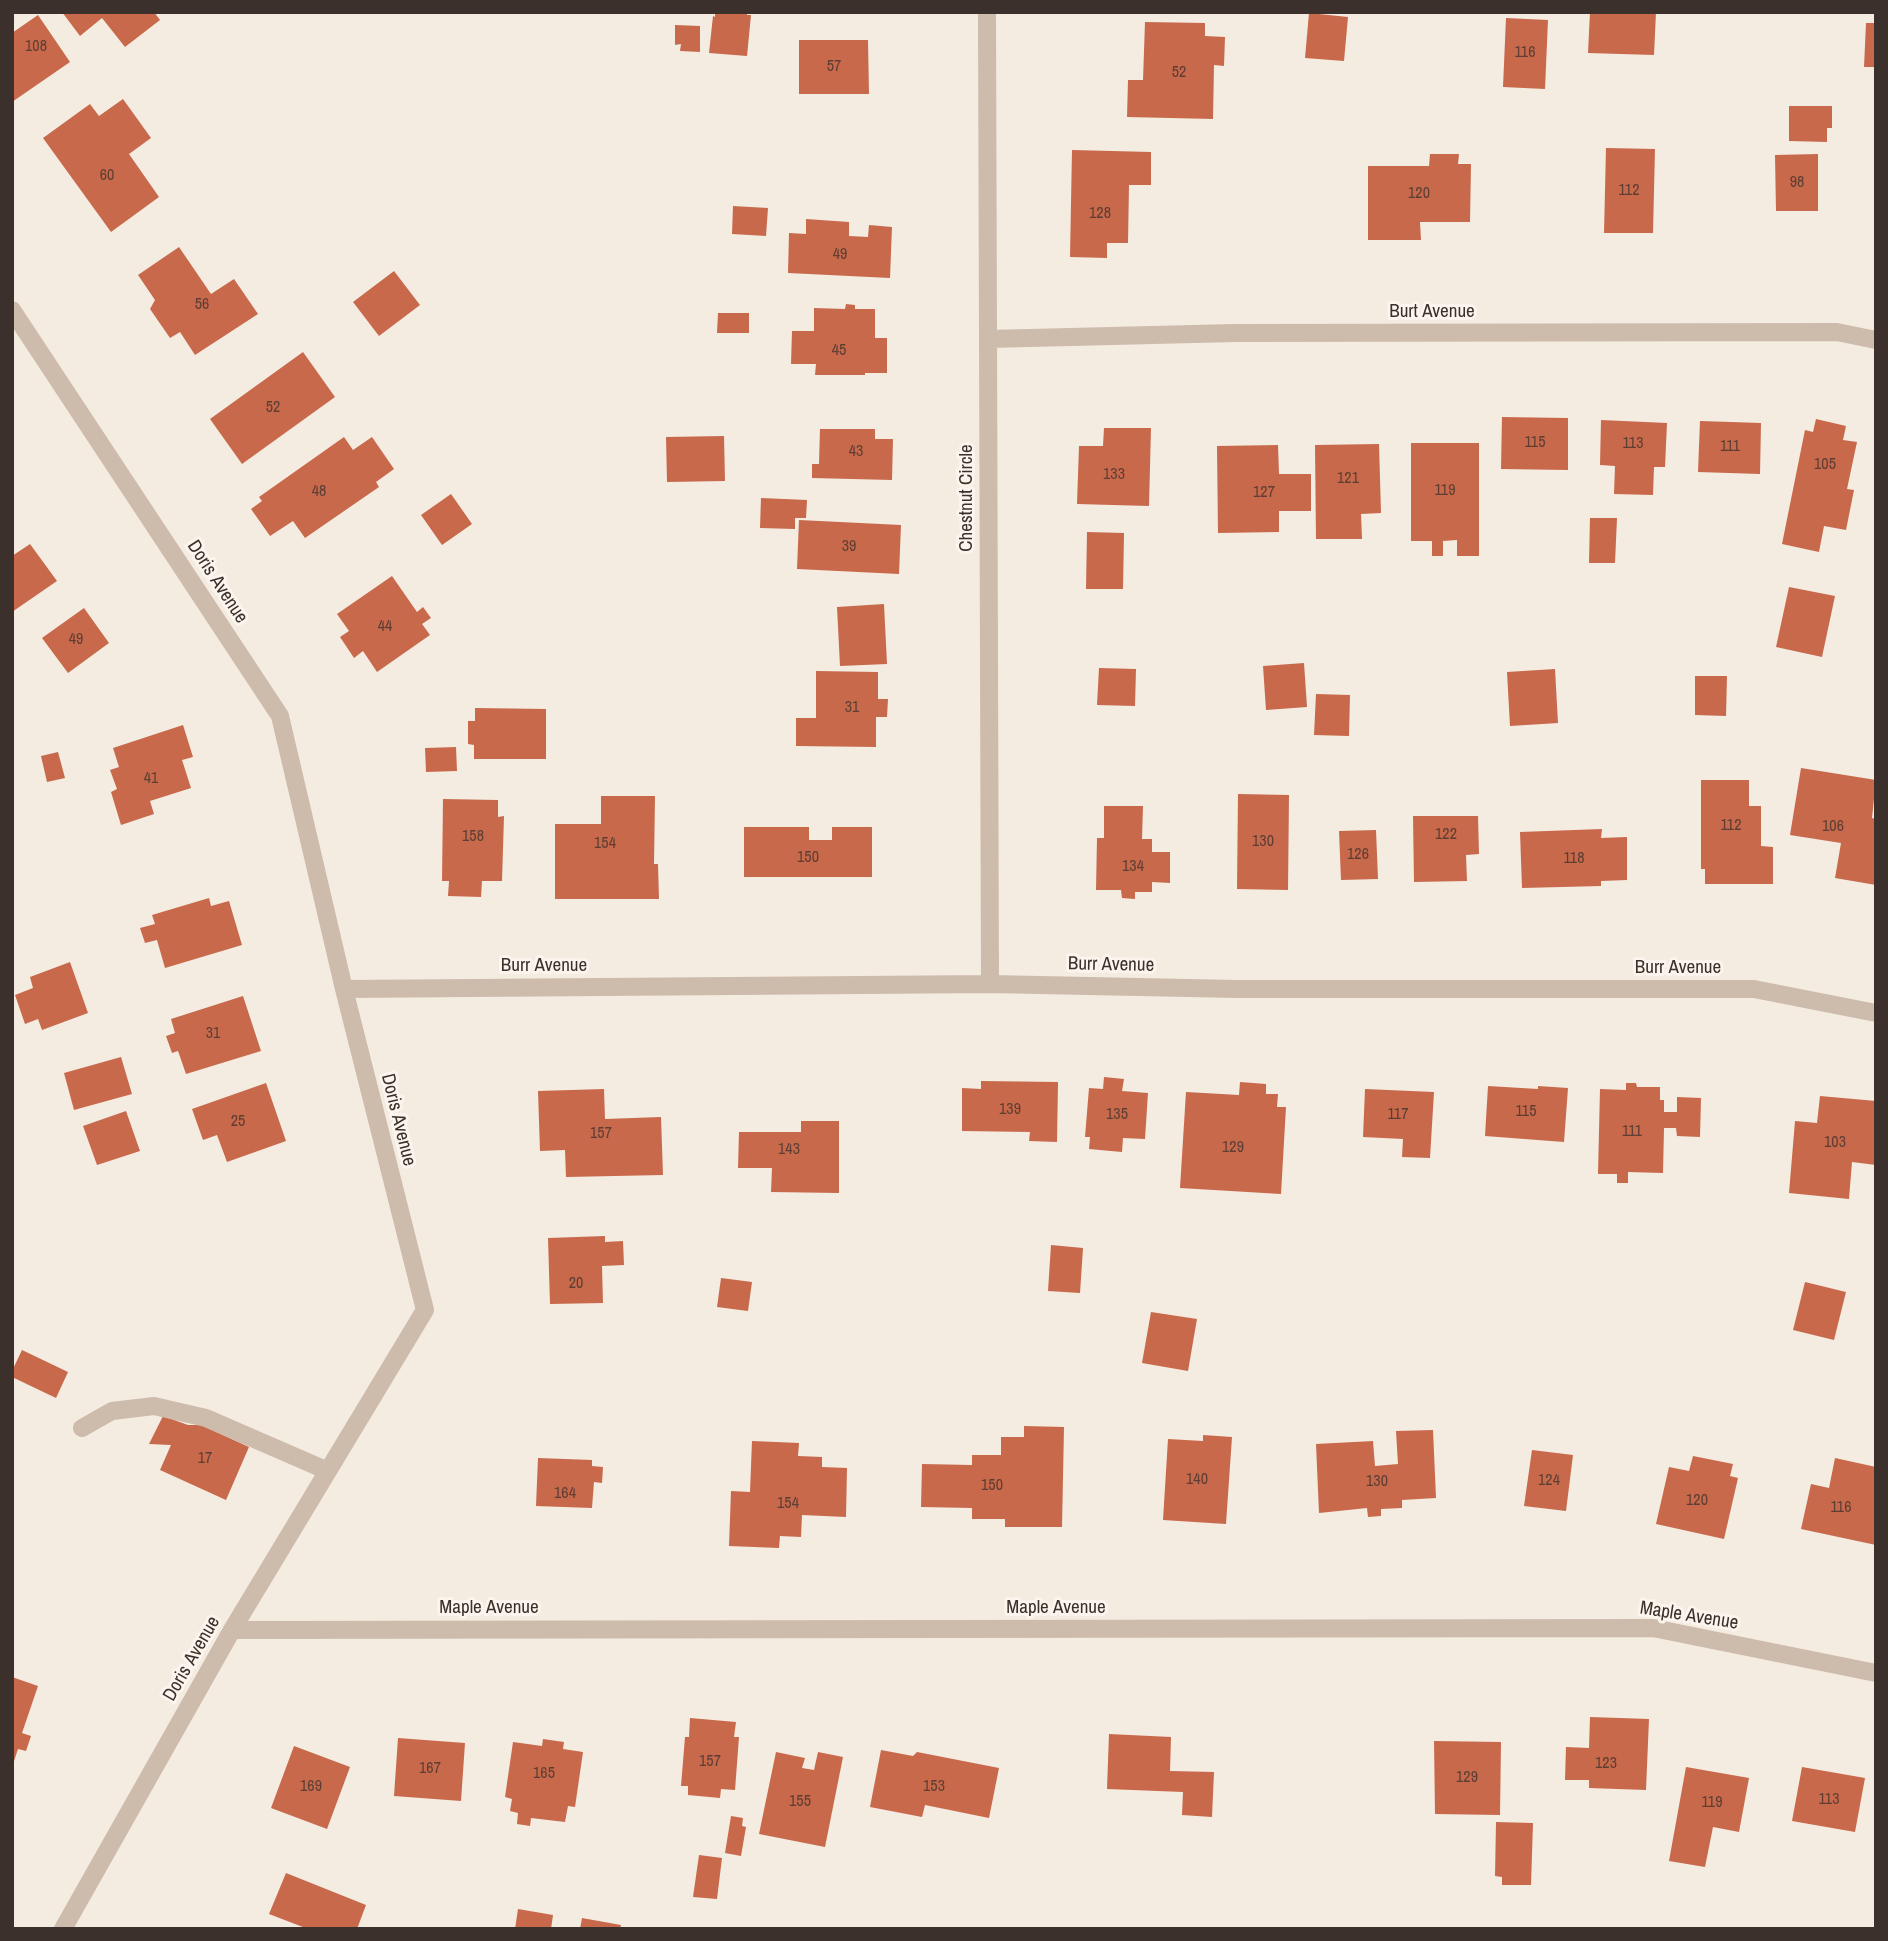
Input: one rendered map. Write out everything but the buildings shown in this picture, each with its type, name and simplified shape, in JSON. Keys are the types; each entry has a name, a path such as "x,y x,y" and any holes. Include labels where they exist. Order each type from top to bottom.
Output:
{"street":[{"name":"Chestnut Circle","path":"987,12 990,984"},
{"name":"Doris Avenue","path":"12,310 280,716 344,989 425,1310 232,1630 63,1929"},
{"name":"Burt Avenue","path":"988,339 1235,332 1837,332 1876,340"},
{"name":"Burr Avenue","path":"344,989 990,984 1237,989 1754,989 1876,1013"},
{"path":"82,1428 112,1411 154,1406 206,1418 328,1471"},
{"name":"Maple Avenue","path":"232,1630 1653,1628 1876,1673"}]}
